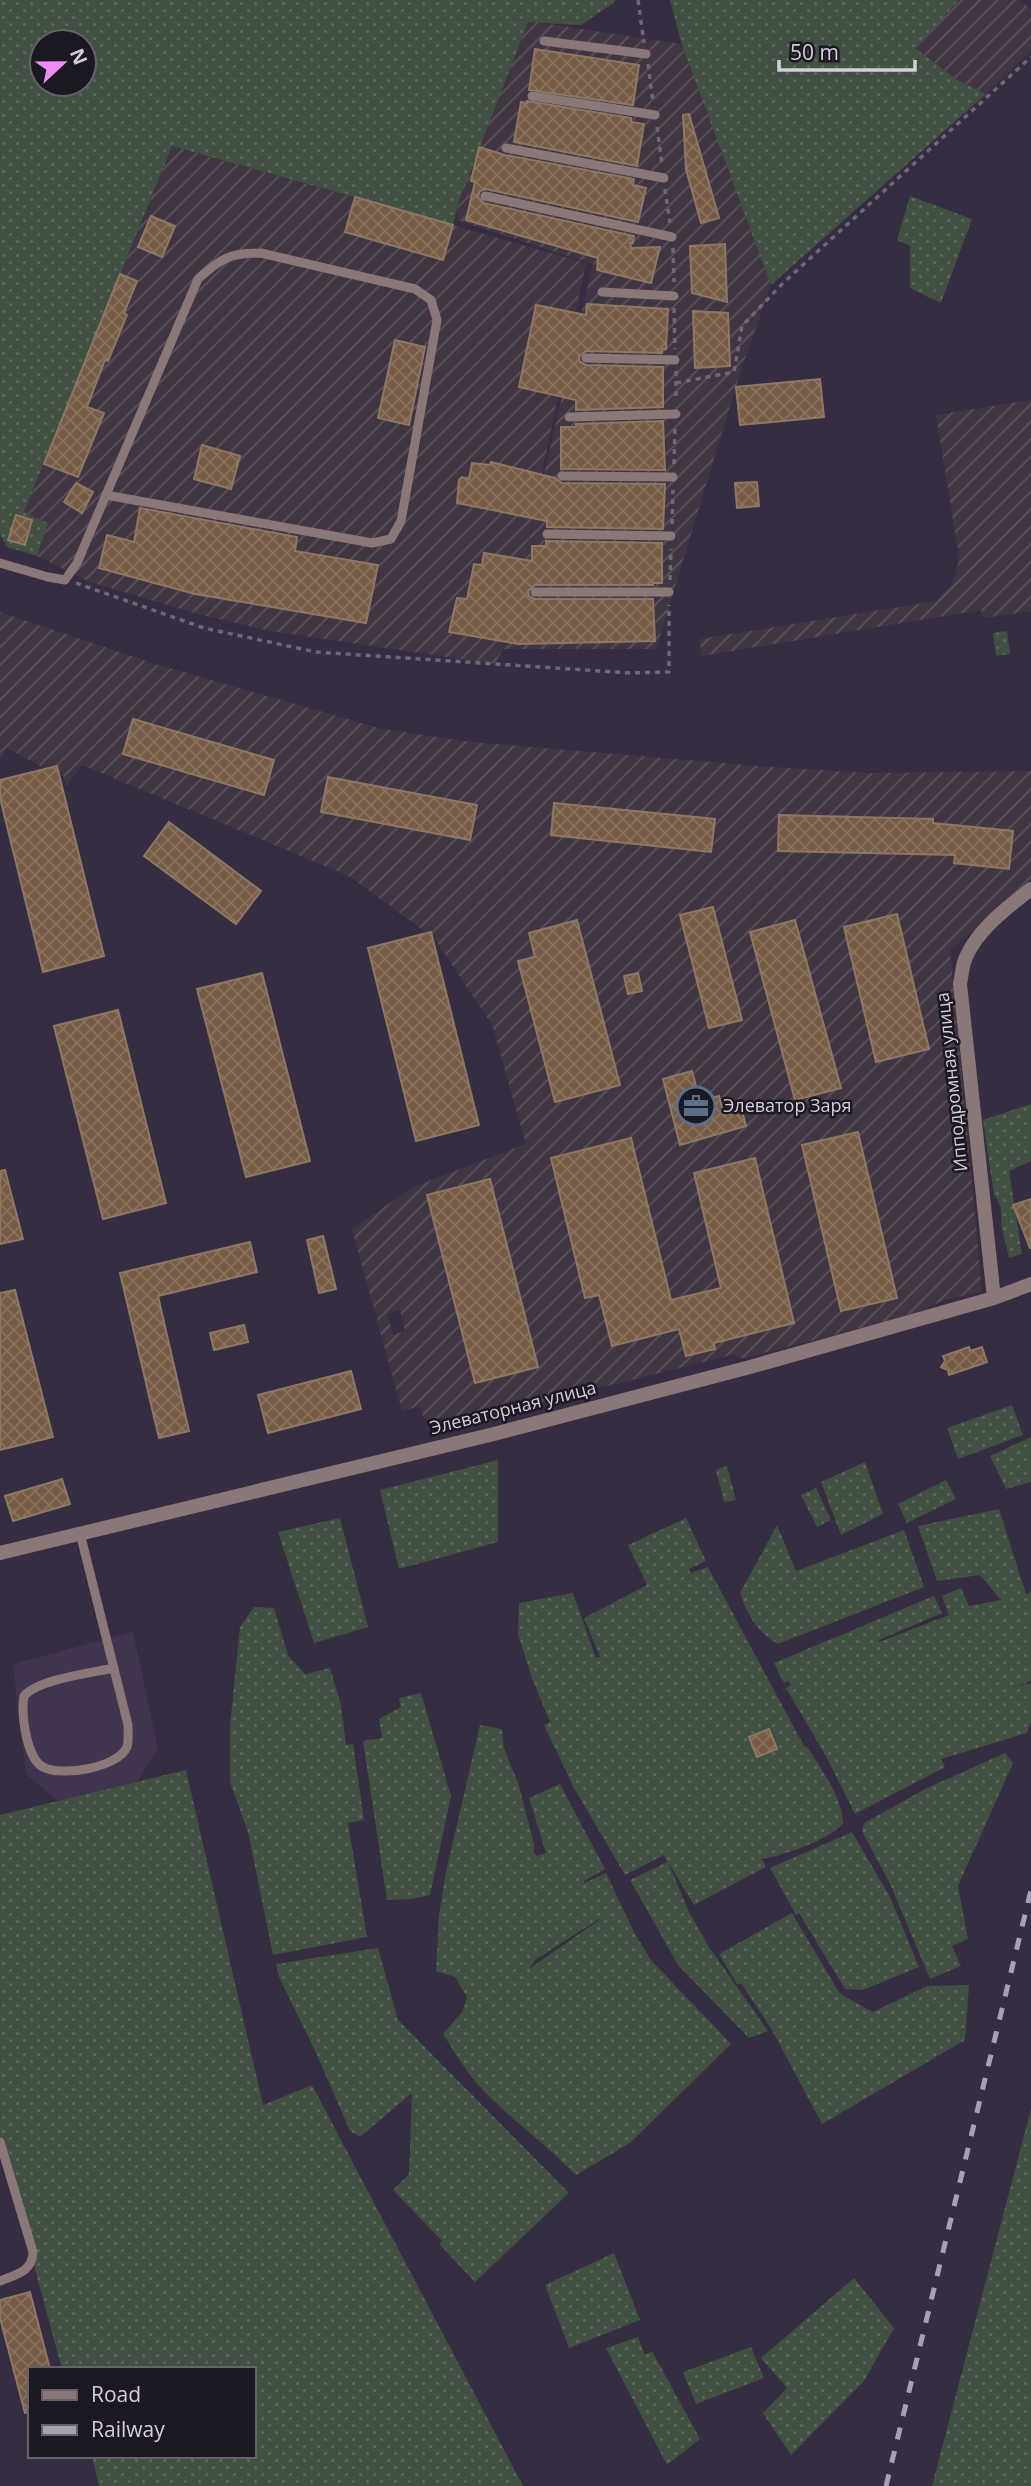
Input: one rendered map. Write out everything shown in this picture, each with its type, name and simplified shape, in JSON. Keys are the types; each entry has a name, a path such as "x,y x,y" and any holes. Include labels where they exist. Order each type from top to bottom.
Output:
{"street":[{"name":"Ипподромная улица","path":"994,1298 960,984 964,959 974,941 1031,889"},
{"name":"Элеваторная улица","path":"0,1553 494,1434 750,1367 994,1298 1031,1284"}],"lane":[{"path":"544,41 646,54"},
{"path":"532,96 655,115"},
{"path":"506,148 664,178"},
{"path":"485,196 672,237"},
{"path":"0,563 48,578 65,580 77,563 198,279 215,263 237,253 261,253 415,289 431,300 437,320 401,521 391,538 372,543 106,495"},
{"path":"602,292 674,296"},
{"path":"586,358 676,360"},
{"path":"569,417 676,414"},
{"path":"562,476 673,478"},
{"path":"547,534 671,536"},
{"path":"536,592 669,592"},
{"path":"80,1533 114,1668 128,1725 128,1738 122,1754 103,1765 66,1772 43,1767 33,1756 28,1744 24,1696 43,1685 114,1668"},
{"path":"0,2143 33,2252 29,2268 0,2281"}],"path":[{"path":"65,580 204,628 316,652 630,673 669,672 667,643 676,414 672,237 638,0"},
{"path":"676,383 734,372 742,326 783,283 1031,57"}],"shaded area":[{"path":"959,0 1018,0 1031,9 1031,51 986,94 959,81 915,48"},
{"path":"528,21 682,44 771,285 742,367 656,649 503,649 495,664 270,631 198,614 90,582 37,556 48,523 24,513 172,146 586,263 524,559 593,264 457,220 458,204"},
{"path":"1031,400 1031,611 983,618 981,610 701,656 700,639 936,601 952,584 958,564 958,550 936,415"},
{"path":"0,612 152,663 382,729 472,742 867,773 1031,771 1031,882 950,950 982,1291 945,1300 920,1311 865,1327 745,1358 735,1354 484,1419 473,1420 462,1415 424,1420 420,1406 402,1411 352,1229 413,1187 526,1144 492,1025 434,938 349,876 82,765 66,786 62,771 53,773 7,748 0,760","holes":["400,1310 405,1331 393,1335 387,1314"]},
{"path":"133,1632 158,1749 137,1782 58,1801 26,1774 13,1664"}],"green space":[{"path":"0,0 615,0 581,25 528,22 458,204 453,225 172,146 24,512 48,523 37,556 7,547 0,535"},
{"path":"670,0 959,0 915,48 959,81 986,94 771,285 682,45"},
{"path":"910,196 972,219 941,303 910,288 910,246 897,240"},
{"path":"1007,631 1010,654 996,656 993,633"},
{"path":"1031,1104 1031,1161 1009,1171 1022,1254 1009,1258 1000,1208 994,1195 983,1120"},
{"path":"1012,1405 1023,1435 958,1459 947,1428"},
{"path":"1031,1437 1031,1482 1006,1489 990,1456"},
{"path":"498,1460 498,1542 399,1569 380,1490"},
{"path":"865,1462 883,1514 841,1535 821,1482"},
{"path":"727,1466 736,1500 724,1502 716,1470"},
{"path":"946,1480 956,1499 907,1523 898,1504"},
{"path":"816,1488 831,1520 817,1527 801,1495"},
{"path":"999,1509 1026,1594 1031,1592 1031,1681 1015,1687 1031,1683 1031,1722 1027,1733 941,1759 945,1767 855,1814 827,1758 786,1688 791,1685 788,1681 784,1683 774,1663 934,1596 942,1613 879,1642 949,1615 942,1596 961,1588 969,1606 1001,1600 980,1575 937,1581 918,1526"},
{"path":"340,1518 368,1627 314,1643 278,1532"},
{"path":"686,1518 706,1561 689,1569 690,1573 708,1567 804,1746 808,1748 830,1784 842,1813 843,1823 829,1835 794,1851 762,1859 766,1867 694,1905 668,1862 689,1912 709,1947 768,2031 749,2038 678,1965 630,1880 667,1862 664,1855 625,1875 574,1788 544,1725 550,1722 518,1634 519,1603 573,1593 596,1658 600,1657 584,1618 647,1585 628,1545"},
{"path":"777,1525 796,1571 904,1530 924,1587 778,1644 754,1623 740,1593"},
{"path":"254,1607 274,1608 288,1655 305,1674 330,1668 341,1705 346,1745 353,1744 364,1820 348,1823 367,1937 273,1955 248,1832 230,1782 230,1726 240,1627"},
{"path":"421,1693 451,1796 430,1895 387,1900 363,1741 382,1738 379,1719 401,1707 399,1698"},
{"path":"480,1725 502,1729 504,1748 519,1786 534,1853 537,1856 546,1853 529,1798 560,1784 605,1869 584,1883 606,1873 635,1934 651,1960 731,2044 630,2143 576,2175 484,2091 467,2071 443,2034 463,2011 467,1997 455,1977 436,1971 439,1915 446,1872","holes":["599,1920 529,1969 535,1960"]},
{"path":"1005,1753 1013,1763 958,1886 968,1939 952,1946 961,1966 930,1979 891,1886 862,1831 864,1823 927,1788"},
{"path":"186,1770 263,2105 312,2085 523,2486 99,2486 92,2458 256,2458 256,2367 61,2367 0,2140 0,1815"},
{"path":"852,1832 890,1897 919,1967 863,1990 845,1989 799,1913 796,1915 770,1868"},
{"path":"792,1913 840,1994 873,2012 927,1986 969,1985 965,2040 822,2124 772,2030 741,1983 737,1984 719,1954"},
{"path":"378,1948 398,2020 569,2193 475,2282 439,2244 442,2241 393,2190 409,2174 412,2093 360,2137 350,2131 279,1977 276,1964"},
{"path":"1031,2109 1031,2486 932,2486"},
{"path":"614,2253 640,2320 569,2348 545,2285"},
{"path":"854,2278 894,2328 864,2381 791,2455 763,2413 787,2388 761,2358"},
{"path":"638,2337 645,2355 652,2351 700,2439 667,2465 606,2348"},
{"path":"751,2347 764,2378 696,2404 683,2372"}],"building":[{"path":"535,49 639,65 633,105 529,90"},
{"path":"521,102 631,118 631,122 644,124 637,166 514,142"},
{"path":"689,114 719,218 701,223 686,169 683,115"},
{"path":"479,147 505,155 634,179 633,185 646,188 638,222 486,189 480,191 478,197 484,203 634,236 633,243 630,243 631,248 660,247 651,283 597,270 598,258 466,220 475,182 471,181"},
{"path":"355,197 453,225 443,260 345,232"},
{"path":"151,216 175,226 162,257 138,247"},
{"path":"725,244 727,302 692,293 690,246"},
{"path":"120,274 137,281 124,313 127,315 108,361 105,360 87,407 104,413 78,477 44,464"},
{"path":"587,304 668,309 666,349 662,349 662,353 586,351 579,357 580,362 586,365 663,367 663,407 576,410 576,400 519,387 536,305 586,315"},
{"path":"693,311 728,313 730,366 695,368"},
{"path":"395,340 425,347 409,425 378,418"},
{"path":"820,379 824,417 740,425 736,387"},
{"path":"663,421 665,470 561,469 561,427 576,427 576,424"},
{"path":"202,445 240,456 231,489 194,479"},
{"path":"491,462 555,478 562,483 665,484 663,529 547,527 547,521 457,503 459,480 462,477 469,479 472,463 490,465"},
{"path":"757,482 759,506 737,508 735,483"},
{"path":"76,483 93,492 82,513 64,502"},
{"path":"140,508 297,537 295,551 378,565 366,623 195,594 99,568 107,535 134,542"},
{"path":"16,515 32,520 25,545 8,540"},
{"path":"546,541 662,543 662,583 535,585 528,591 529,596 535,599 653,599 655,641 518,644 449,632 457,598 467,599 474,564 482,565 484,553 532,561 532,546 546,546"},
{"path":"133,719 274,760 264,795 123,754"},
{"path":"57,766 104,956 43,972 0,798 0,780"},
{"path":"328,777 477,805 470,840 321,812"},
{"path":"554,803 715,819 711,852 551,835"},
{"path":"779,815 933,819 933,823 1013,831 1009,869 954,863 955,855 778,851"},
{"path":"169,822 261,891 236,924 144,856"},
{"path":"713,907 742,1020 709,1028 680,915"},
{"path":"897,914 929,1049 876,1062 844,927"},
{"path":"577,920 620,1085 555,1102 518,961 535,957 529,933"},
{"path":"795,920 841,1088 795,1100 750,932"},
{"path":"431,932 479,1125 416,1141 368,948"},
{"path":"262,973 310,1161 246,1177 197,989"},
{"path":"638,973 642,991 628,994 624,976"},
{"path":"118,1010 166,1203 103,1219 54,1026"},
{"name":"Элеватор Заря","path":"692,1071 700,1101 719,1096 724,1115 742,1111 746,1126 680,1145 663,1079"},
{"path":"858,1132 897,1298 841,1311 802,1145"},
{"path":"631,1138 671,1300 721,1288 694,1173 755,1158 794,1323 714,1343 715,1349 686,1356 679,1329 612,1346 599,1295 585,1298 551,1158"},
{"path":"5,1170 23,1239 0,1244 0,1171"},
{"path":"490,1179 538,1367 475,1383 427,1195"},
{"path":"1031,1199 1031,1248 1030,1248 1013,1205"},
{"path":"323,1236 336,1289 319,1293 307,1240"},
{"path":"250,1242 257,1272 158,1296 189,1431 159,1438 120,1273"},
{"path":"15,1290 53,1437 0,1450 0,1293"},
{"path":"244,1325 248,1342 214,1350 210,1333"},
{"path":"969,1347 970,1351 982,1347 987,1362 949,1375 948,1370 941,1367 945,1361 943,1356"},
{"path":"351,1371 361,1409 268,1433 258,1395"},
{"path":"62,1479 70,1504 13,1521 5,1496"},
{"path":"769,1729 777,1749 757,1757 749,1737"},
{"path":"30,2292 49,2367 28,2367 28,2412 25,2413 0,2318 0,2300"}],"railway":[{"path":"886,2486 1031,1890"}],"place":[{"name":"Элеватор Заря","path":"696,1106"}]}
